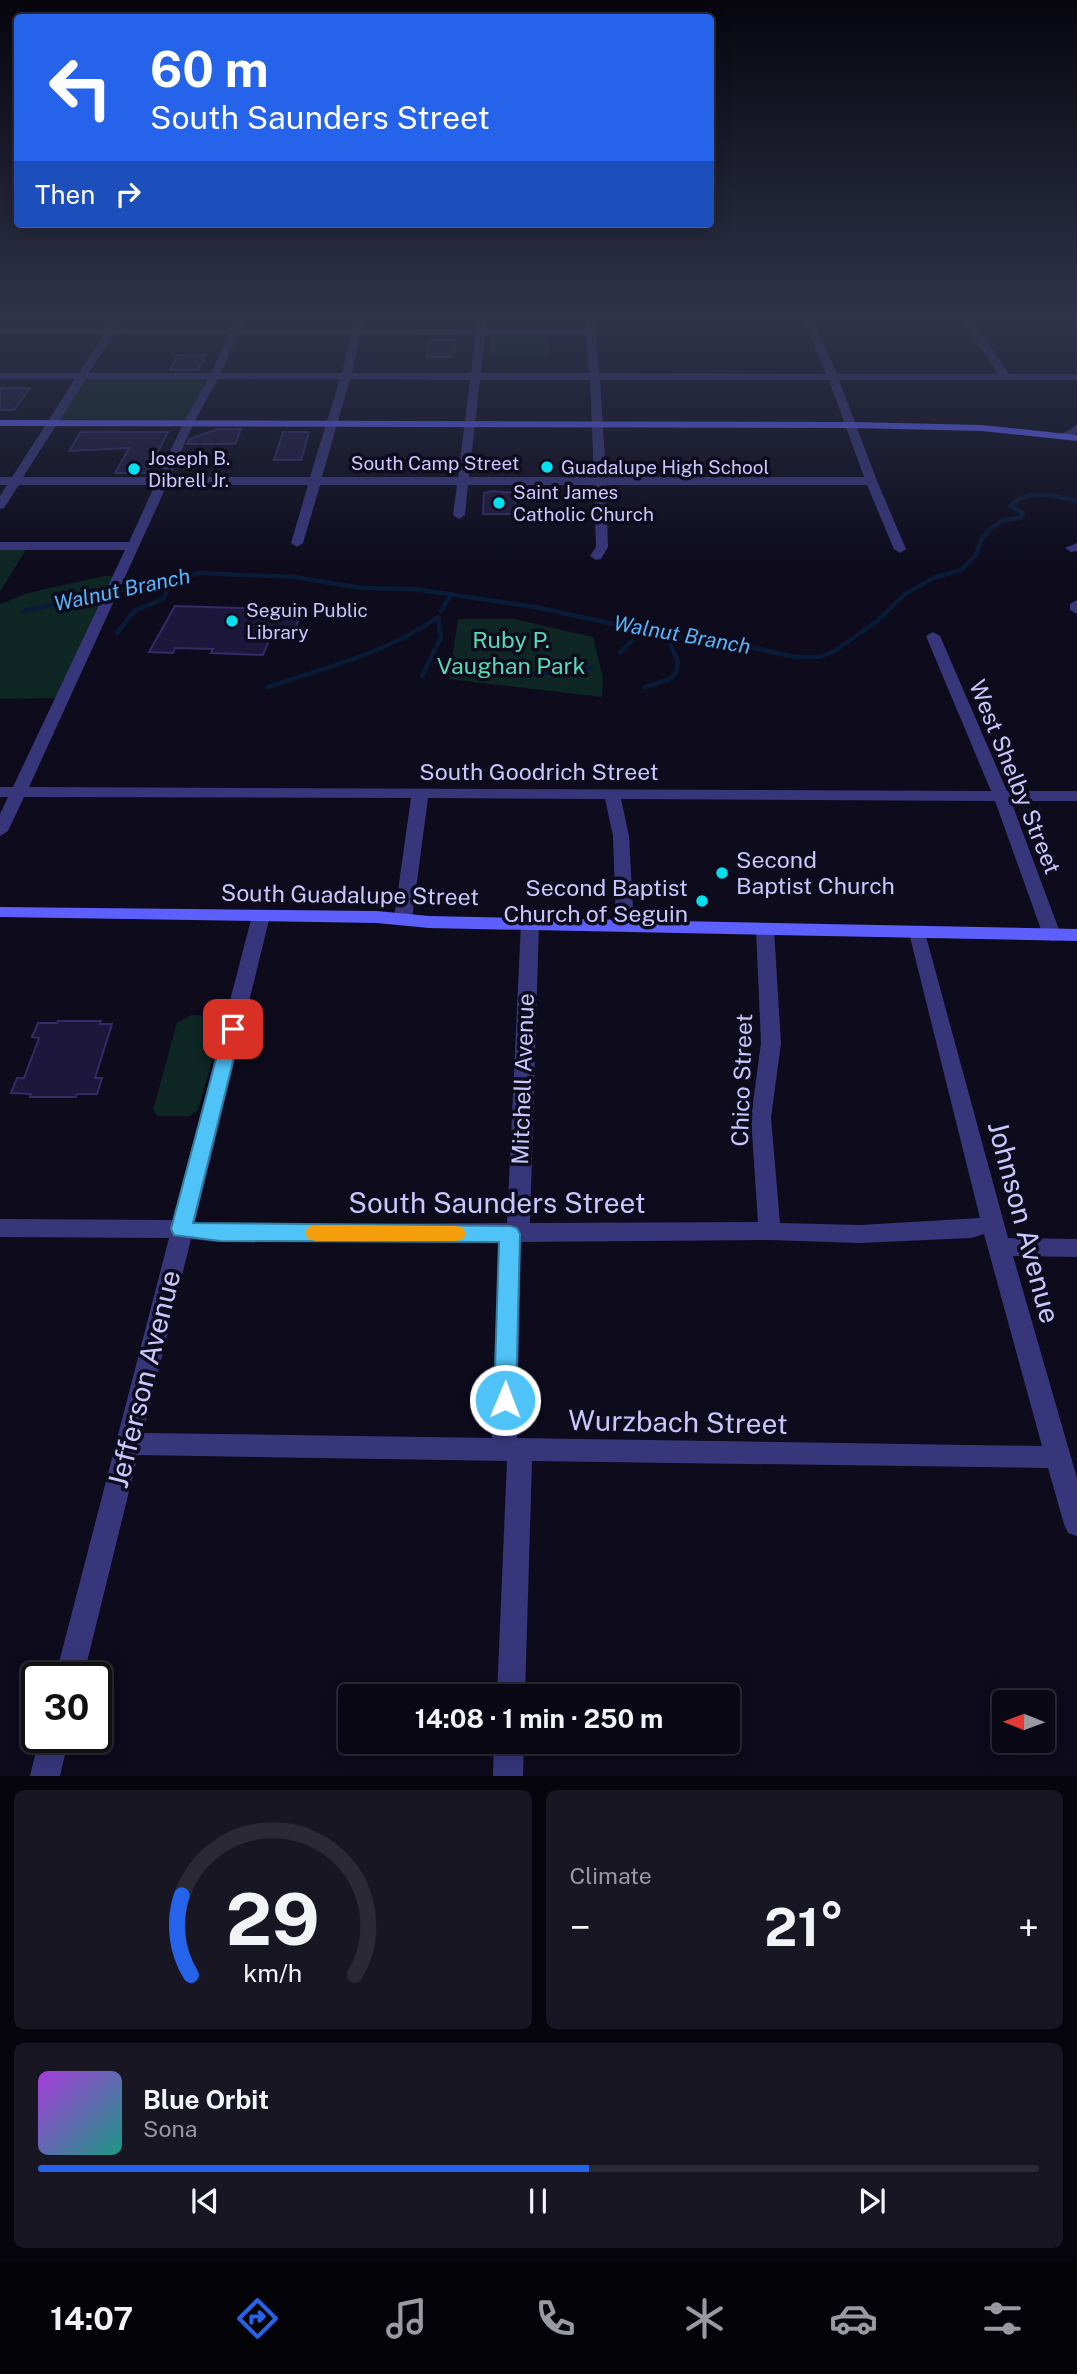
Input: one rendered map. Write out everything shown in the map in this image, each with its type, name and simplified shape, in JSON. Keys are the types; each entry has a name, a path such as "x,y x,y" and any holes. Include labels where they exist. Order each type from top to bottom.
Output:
{"main road":[{"path":"0,423 853,425 982,428 1072,437"},
{"name":"South Guadalupe Street","path":"0,912 1077,935"}],"street":[{"path":"0,505 64,403"},
{"path":"0,831 200,403"},
{"path":"297,543 337,403"},
{"path":"459,515 474,403"},
{"path":"596,403 602,547 596,556"},
{"path":"844,403 871,481 900,549"},
{"path":"1072,437 1077,428"},
{"name":"South Camp Street","path":"0,481 871,481"},
{"path":"0,546 132,546"},
{"path":"1077,604 1077,610"},
{"name":"West Shelby Street","path":"933,636 1001,796 1052,935"},
{"name":"South Goodrich Street","path":"0,792 1077,796"},
{"path":"403,919 420,794"},
{"path":"612,796 621,836 625,926"},
{"name":"Jefferson Avenue","path":"73,1662 261,916"},
{"name":"Mitchell Avenue","path":"511,1684 514,1234 530,923"},
{"name":"Chico Street","path":"765,930 771,1043 761,1118 770,1231"},
{"name":"Johnson Avenue","path":"918,933 999,1247 1077,1524"},
{"name":"South Saunders Street","path":"0,1227 181,1229 233,1233 770,1231 860,1234 971,1229 993,1223"},
{"path":"999,1247 1077,1248"},
{"name":"Wurzbach Street","path":"128,1444 1059,1457"},
{"path":"45,1776 50,1753"},
{"path":"508,1776 509,1754"}],"green space":[{"path":"64,403 200,403 188,424 51,423"},
{"path":"0,546 28,546 0,592"},
{"path":"104,576 119,576 63,698 0,699 0,604 28,593"},
{"name":"Ruby P. Vaughan Park","path":"458,619 514,619 593,637 603,678 602,697 449,679"},
{"path":"191,1015 217,1016 223,1022 198,1110 190,1116 158,1116 153,1110 177,1023"}],"building":[{"path":"0,403 19,403 14,410 0,410"},
{"path":"218,429 241,429 235,444 187,444 190,439"},
{"path":"81,432 168,432 147,473 115,473 129,448 69,451"},
{"path":"283,432 309,432 301,460 274,460"},
{"name":"Saint James Catholic Church","path":"484,493 516,493 515,514 483,514"},
{"name":"Seguin Public Library","path":"175,606 302,610 293,634 272,633 263,655 211,653 213,649 175,648 173,653 149,652"},
{"path":"101,1021 100,1024 112,1024 95,1078 102,1078 97,1094 30,1097 31,1094 11,1093 17,1078 24,1078 39,1038 32,1037 38,1023"}],"waterway":[{"name":"Walnut Branch","path":"674,637 727,642 795,657 819,657 833,652 877,621 905,594 933,578 961,570 976,555 981,540 991,528 1004,520 1020,518 1023,513 1010,506 1017,500 1042,494 1077,501"},
{"name":"Walnut Branch","path":"173,579 200,573 294,577 361,588 414,589 451,594"},
{"name":"Walnut Branch","path":"23,611 173,579"},
{"path":"117,633 134,611 163,599 173,579"},
{"path":"441,611 451,594"},
{"name":"Walnut Branch","path":"451,594 535,607 674,637"},
{"path":"268,687 378,650 438,617 441,637 422,676"},
{"path":"645,687 668,680 676,673 678,662 669,641 674,637"},
{"path":"620,652 632,641"},
{"path":"531,674 591,668"}],"slow traffic":[{"path":"316,1233 456,1234"}],"place":[{"name":"Guadalupe High School","path":"547,467"},
{"name":"Joseph B. Dibrell Jr.","path":"134,469"},
{"name":"Saint James Catholic Church","path":"499,503"},
{"name":"Seguin Public Library","path":"232,621"},
{"name":"Second Baptist Church","path":"722,873"},
{"name":"Second Baptist Church of Seguin","path":"702,901"}],"route":[{"path":"233,1029 181,1229 220,1233 510,1234 505,1400"}]}
